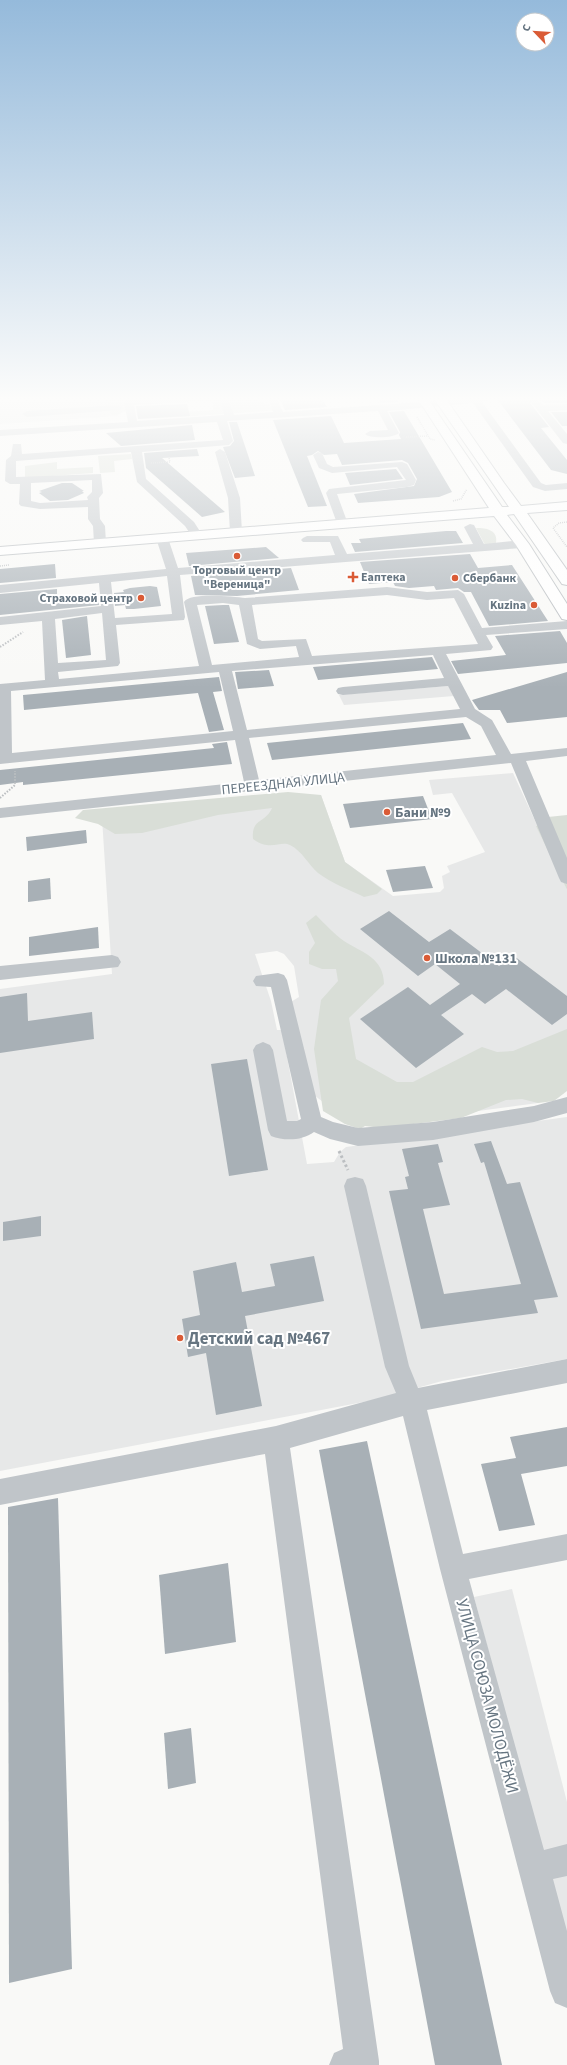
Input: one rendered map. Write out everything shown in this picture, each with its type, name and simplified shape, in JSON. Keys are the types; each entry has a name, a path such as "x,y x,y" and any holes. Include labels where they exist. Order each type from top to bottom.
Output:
{"main road":[{"path":"486,495 522,544 567,616"},
{"path":"507,495 533,530 567,581"},
{"path":"0,551 567,506"}],"street":[{"path":"25,495 25,504 40,506 94,503"},
{"path":"95,495 93,497 94,519 99,526 100,543"},
{"path":"158,495 190,524 197,536"},
{"path":"233,495 236,532"},
{"path":"332,495 342,524"},
{"path":"470,527 480,547"},
{"path":"0,621 48,617 62,612 179,617 173,572 162,538"},
{"path":"307,540 334,538 342,558"},
{"path":"0,589 105,580 173,572 522,544"},
{"path":"52,668 113,663 105,580"},
{"path":"207,670 190,602 224,599 245,602 387,591 427,596 458,594 486,647 2,687 2,718 7,759 469,712"},
{"path":"245,602 252,641 260,645 301,642 307,661"},
{"path":"48,617 53,683"},
{"path":"478,632 567,625"},
{"path":"437,650 469,712 487,723 511,758 567,878"},
{"path":"224,669 242,736 253,786"},
{"path":"343,691 453,681"},
{"name":"ПЕРЕЕЗДНАЯ УЛИЦА","path":"0,813 567,752"},
{"path":"549,839 567,837"},
{"path":"0,973 112,962"},
{"path":"262,981 278,980 312,1122"},
{"path":"263,1050 278,1130 301,1130 312,1122"},
{"path":"312,1122 330,1130 358,1137 433,1131 534,1114 567,1105"},
{"name":"УЛИЦА СОЮЗА МОЛОДЁЖИ","path":"355,1186 397,1367 412,1401 453,1568 567,1991"},
{"path":"0,1492 276,1439 412,1401 567,1371"},
{"path":"276,1439 357,2064"},
{"path":"453,1568 567,1547"},
{"path":"534,1868 567,1860"}],"path":[{"path":"447,502 461,499 463,495"},
{"path":"567,522 559,523 553,528 567,547"},
{"path":"0,798 15,785 7,759"},
{"path":"330,1130 355,1186"}],"shaded area":[{"path":"476,528 488,529 491,531 495,535 496,543 485,545"},
{"path":"448,686 454,696 344,705 339,695"},
{"path":"513,773 567,890 567,1086 559,1094 538,1103 365,1126 328,1106 314,1095 289,1003 299,997 294,966 284,954 277,951 255,954 271,1001 277,1030 282,1030 307,1164 334,1162 340,1152 346,1147 567,1117 567,1359 442,1381 374,1400 0,1471 0,989 112,974 102,818 321,795 345,862 393,896 440,892 444,888 442,876 450,872 447,866 485,852 452,793 433,795 429,780"},
{"path":"288,792 321,795 345,862 382,889 377,894 364,897 329,880 318,873 298,851 290,845 265,845 253,839 253,832 256,824 266,817 272,808 218,815 142,833 115,834 98,824 75,818 83,810"},
{"path":"567,815 567,890 536,826 550,824 548,817"},
{"path":"316,915 340,938 371,957 380,968 383,975 384,984 349,1018 356,1059 397,1082 413,1082 482,1047 497,1052 513,1051 567,1029 567,1091 554,1101 538,1103 522,1099 506,1100 461,1118 382,1128 365,1126 360,1129 345,1124 323,1111 314,1049 321,1000 338,981 336,969 322,969 309,964 309,952 315,943 306,923"},
{"path":"512,1589 567,1802 567,1943 474,1597"}],"building":[{"path":"42,495 79,495 68,500 50,501"},
{"path":"177,495 206,495 225,512 202,517"},
{"path":"303,495 323,495 327,506 308,507"},
{"path":"355,495 443,495 439,497 358,503"},
{"path":"456,531 463,543 355,552 351,543 361,543 359,539"},
{"name":"Торговый центр \"Вереница\"","path":"266,547 279,558 189,566 186,553"},
{"path":"470,554 478,568 512,565 548,621 489,626 471,592 464,592 458,588 436,590 434,586 409,588 395,586 393,582 369,584 360,562"},
{"path":"55,564 56,578 0,583 0,569"},
{"path":"291,568 299,590 237,596 195,595 191,576"},
{"path":"150,586 157,587 161,606 126,609 125,605 115,606 114,593 124,592 123,590 130,588"},
{"path":"57,589 57,598 98,594 99,605 0,615 0,594"},
{"path":"229,605 239,642 214,644 205,606"},
{"path":"87,616 91,655 66,658 62,620"},
{"path":"560,631 567,643 567,663 458,674 451,661 506,655 495,636"},
{"path":"432,657 438,669 318,680 313,667"},
{"path":"269,670 274,686 238,689 235,672"},
{"path":"567,672 567,717 507,723 500,710 479,710 472,700"},
{"path":"219,677 222,691 213,692 224,730 209,732 198,693 24,710 23,695"},
{"path":"463,723 471,739 272,760 267,743"},
{"path":"227,742 232,764 23,785 23,782 0,785 0,770 214,748 212,744"},
{"name":"Бани №9","path":"423,796 432,819 350,828 343,804"},
{"path":"86,830 87,843 27,851 26,837"},
{"path":"425,866 433,888 393,892 386,870"},
{"path":"50,878 51,899 28,902 28,881"},
{"path":"389,911 429,942 450,929 499,966 514,956 567,996 567,1014 552,1025 506,989 485,1004 472,994 441,1015 464,1034 416,1068 360,1019 408,987 430,1005 460,984 435,964 418,976 360,929"},
{"path":"98,927 99,948 29,956 29,937"},
{"path":"27,993 28,1021 92,1012 94,1039 0,1053 0,997"},
{"path":"247,1059 268,1170 229,1176 211,1064"},
{"path":"491,1141 507,1184 520,1182 558,1297 534,1300 538,1313 421,1329 389,1191 408,1189 405,1177 409,1176 402,1149 438,1144 443,1162 438,1163 450,1205 423,1209 444,1294 521,1284 484,1162 481,1163 474,1144"},
{"path":"41,1216 41,1236 3,1241 3,1222"},
{"path":"314,1256 324,1301 245,1316 262,1406 216,1415 206,1353 188,1357 182,1319 200,1315 193,1271 236,1262 242,1292 275,1286 270,1264"},
{"path":"567,1427 567,1466 521,1474 535,1525 499,1531 481,1464 516,1458 510,1437"},
{"path":"367,1441 502,2065 435,2065 319,1450"},
{"path":"58,1498 72,1969 9,1983 8,1507"},
{"path":"228,1563 236,1642 165,1654 159,1575"},
{"path":"191,1728 196,1783 168,1789 164,1733"}],"place":[{"name":"Торговый центр \"Вереница\"","path":"237,556"},
{"name":"Еаптека","path":"353,577"},
{"name":"Сбербанк","path":"455,578"},
{"name":"Страховой центр","path":"141,598"},
{"name":"Kuzina","path":"534,605"},
{"name":"Бани №9","path":"387,812"},
{"name":"Школа №131","path":"427,958"},
{"name":"Детский сад №467","path":"180,1338"}]}
